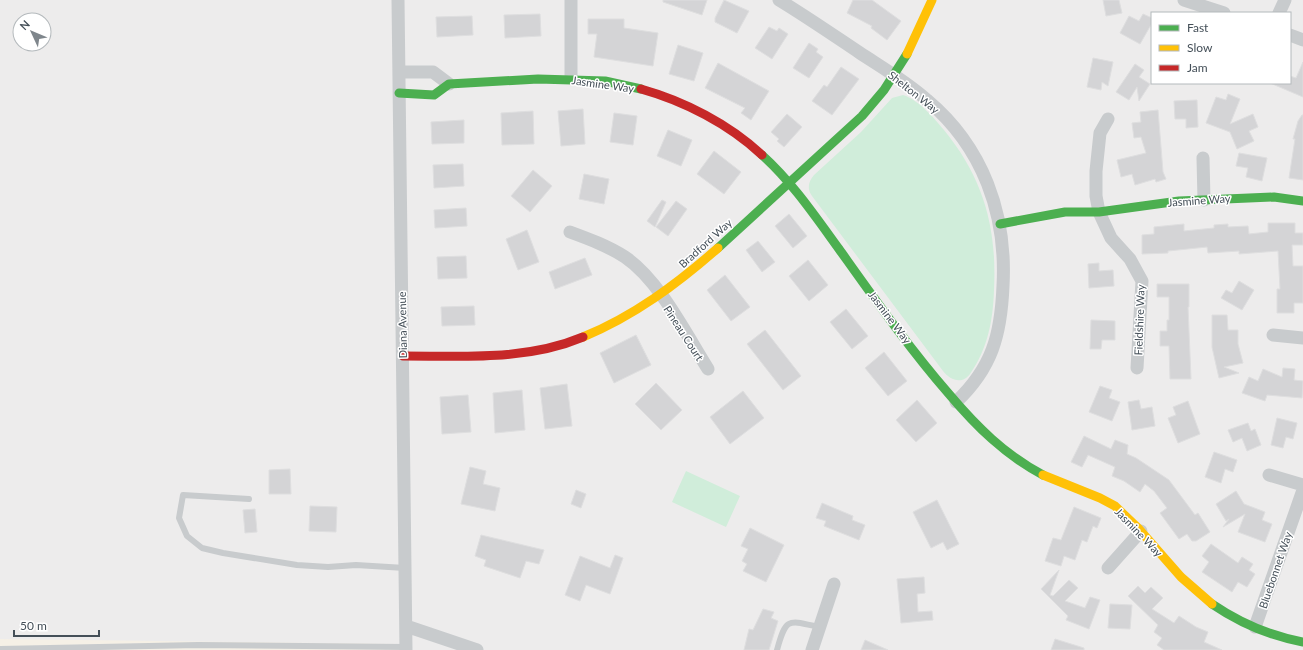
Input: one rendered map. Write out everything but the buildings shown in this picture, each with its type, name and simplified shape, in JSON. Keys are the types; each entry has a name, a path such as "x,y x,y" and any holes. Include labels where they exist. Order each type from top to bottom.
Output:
{"street":[{"name":"Diana Avenue","path":"398,0 406,649"},
{"path":"570,0 571,78"},
{"name":"Shelton Way","path":"779,0 894,75 928,100 956,128 987,180 1000,224 1004,248 1004,276 998,335 993,351 983,369 967,392 956,402"},
{"name":"Bradford Way","path":"403,356 483,356 544,349 589,336 624,320 661,296 686,276 862,116 880,96 914,43 932,0"},
{"path":"1184,0 1221,12"},
{"path":"1279,12 1285,0"},
{"path":"1291,34 1303,40"},
{"path":"398,72 433,72 449,84 434,95 399,94"},
{"name":"Jasmine Way","path":"449,84 571,78 628,85 676,101 721,124 757,150 788,184 956,402 998,446 1016,460 1060,483 1096,494 1120,510 1141,530 1183,579 1206,599 1255,627 1288,640 1303,642"},
{"name":"Fieldshire Way","path":"1108,119 1100,133 1096,171 1096,196 1099,212 1111,238 1130,259 1142,281 1137,368"},
{"path":"1203,158 1204,200"},
{"name":"Jasmine Way","path":"1000,224 1065,212 1099,212 1150,203 1274,197 1303,201"},
{"name":"Pineau Court","path":"570,232 608,247 626,258 644,273 661,296 708,369"},
{"path":"1273,335 1303,338"},
{"path":"1269,475 1303,485"},
{"name":"Bluebonnet Way","path":"1255,627 1303,490"},
{"path":"1108,568 1141,530"},
{"path":"812,650 834,584"},
{"path":"406,626 477,650"}],"lane":[{"path":"249,499 184,495 179,518 187,536 202,548 224,553 297,565 328,568 356,565 405,568"},
{"path":"776,650 781,634 787,624 795,621 819,627"},
{"path":"0,649 406,649"}],"shaded area":[{"path":"0,639 400,644 400,650 0,650"}],"green space":[{"path":"903,95 909,97 926,110 936,120 958,148 978,186 990,225 994,267 991,323 985,344 976,364 967,377 960,380 949,377 943,371 809,191 809,183 814,175 861,132 892,98"},
{"path":"686,471 740,496 726,527 672,502"}],"traffic: fast":[{"path":"718,248 862,116 884,90 907,54"},
{"path":"399,93 434,95 449,84 538,79 605,81 641,89"},
{"path":"762,155 773,165 803,200 906,341 959,406 1004,449 1043,475"},
{"path":"1000,224 1065,212 1099,212 1179,201 1274,197 1303,201"},
{"path":"1212,604 1244,623 1279,636 1303,642"}],"traffic: slow":[{"path":"907,54 932,0"},
{"path":"583,337 602,329 654,298 687,274 718,248"},
{"path":"1043,475 1100,498 1115,506 1138,528 1181,577 1212,604"}],"traffic: jam":[{"path":"641,89 673,100 705,115 735,133 762,155"},
{"path":"403,356 494,356 517,354 561,345 583,337"}]}
